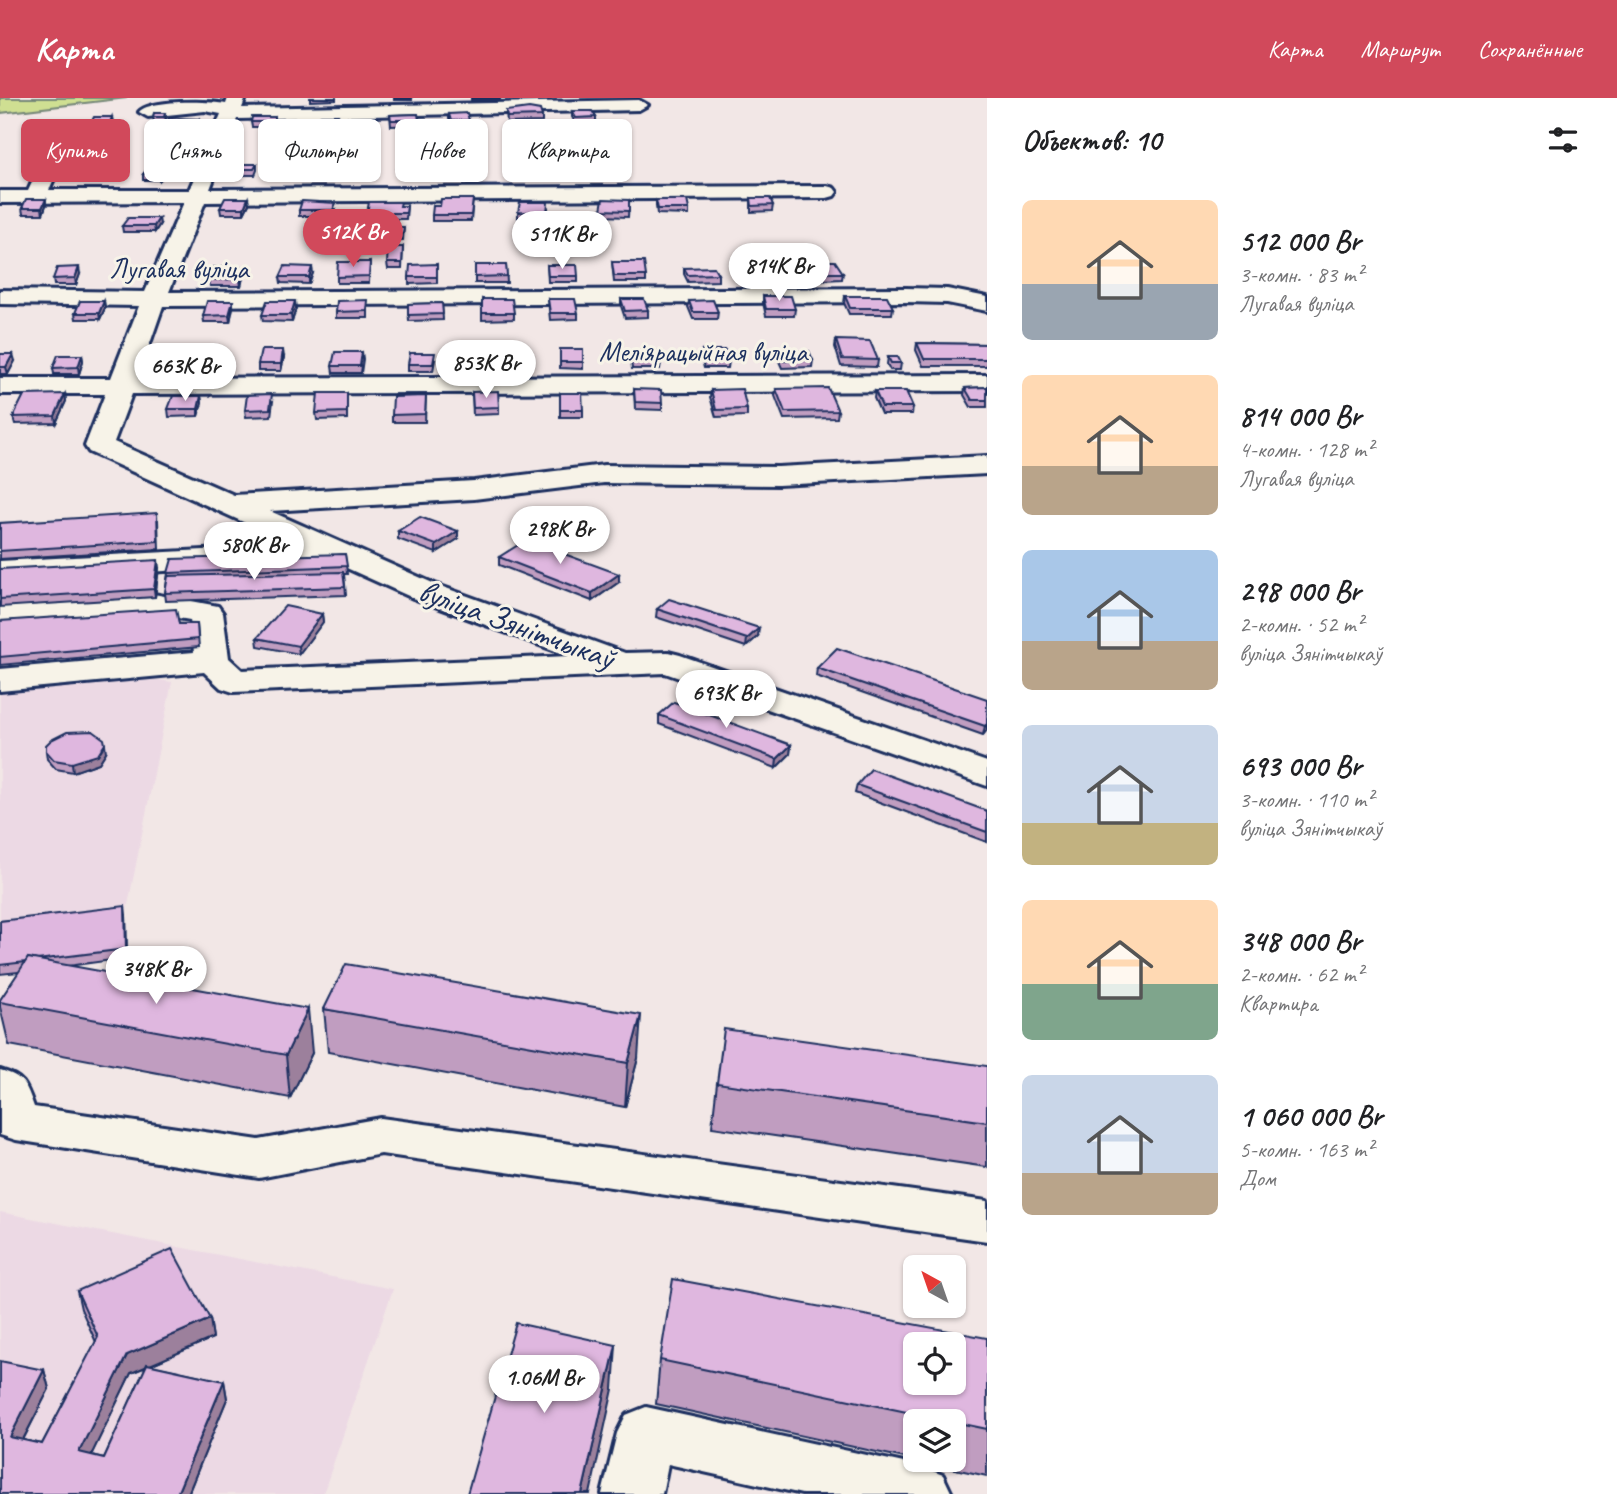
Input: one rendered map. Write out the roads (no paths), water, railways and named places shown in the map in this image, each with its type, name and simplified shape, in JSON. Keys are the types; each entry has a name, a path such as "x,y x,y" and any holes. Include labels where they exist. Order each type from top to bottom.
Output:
{"street":[{"path":"148,113 205,106 538,103 639,105"},
{"path":"121,386 195,195 233,107"},
{"path":"36,197 43,182"},
{"path":"0,197 827,192"},
{"name":"Лугавая вуліца","path":"0,297 154,299 905,295 947,296 987,304"},
{"name":"Меліярацыйная вуліца","path":"0,386 987,383"},
{"name":"вуліца Зянітчыкаў","path":"121,386 99,446 424,591 622,664 668,662 981,762"},
{"path":"230,505 474,490 604,474 778,476 987,465"},
{"path":"0,571 336,552"},
{"path":"0,614 143,602 206,613 212,661 233,681 622,664"},
{"path":"0,680 212,661"},
{"path":"0,1087 5,1091 16,1122 259,1159 381,1136 987,1221"},
{"path":"632,1494 646,1433 922,1494"}]}
